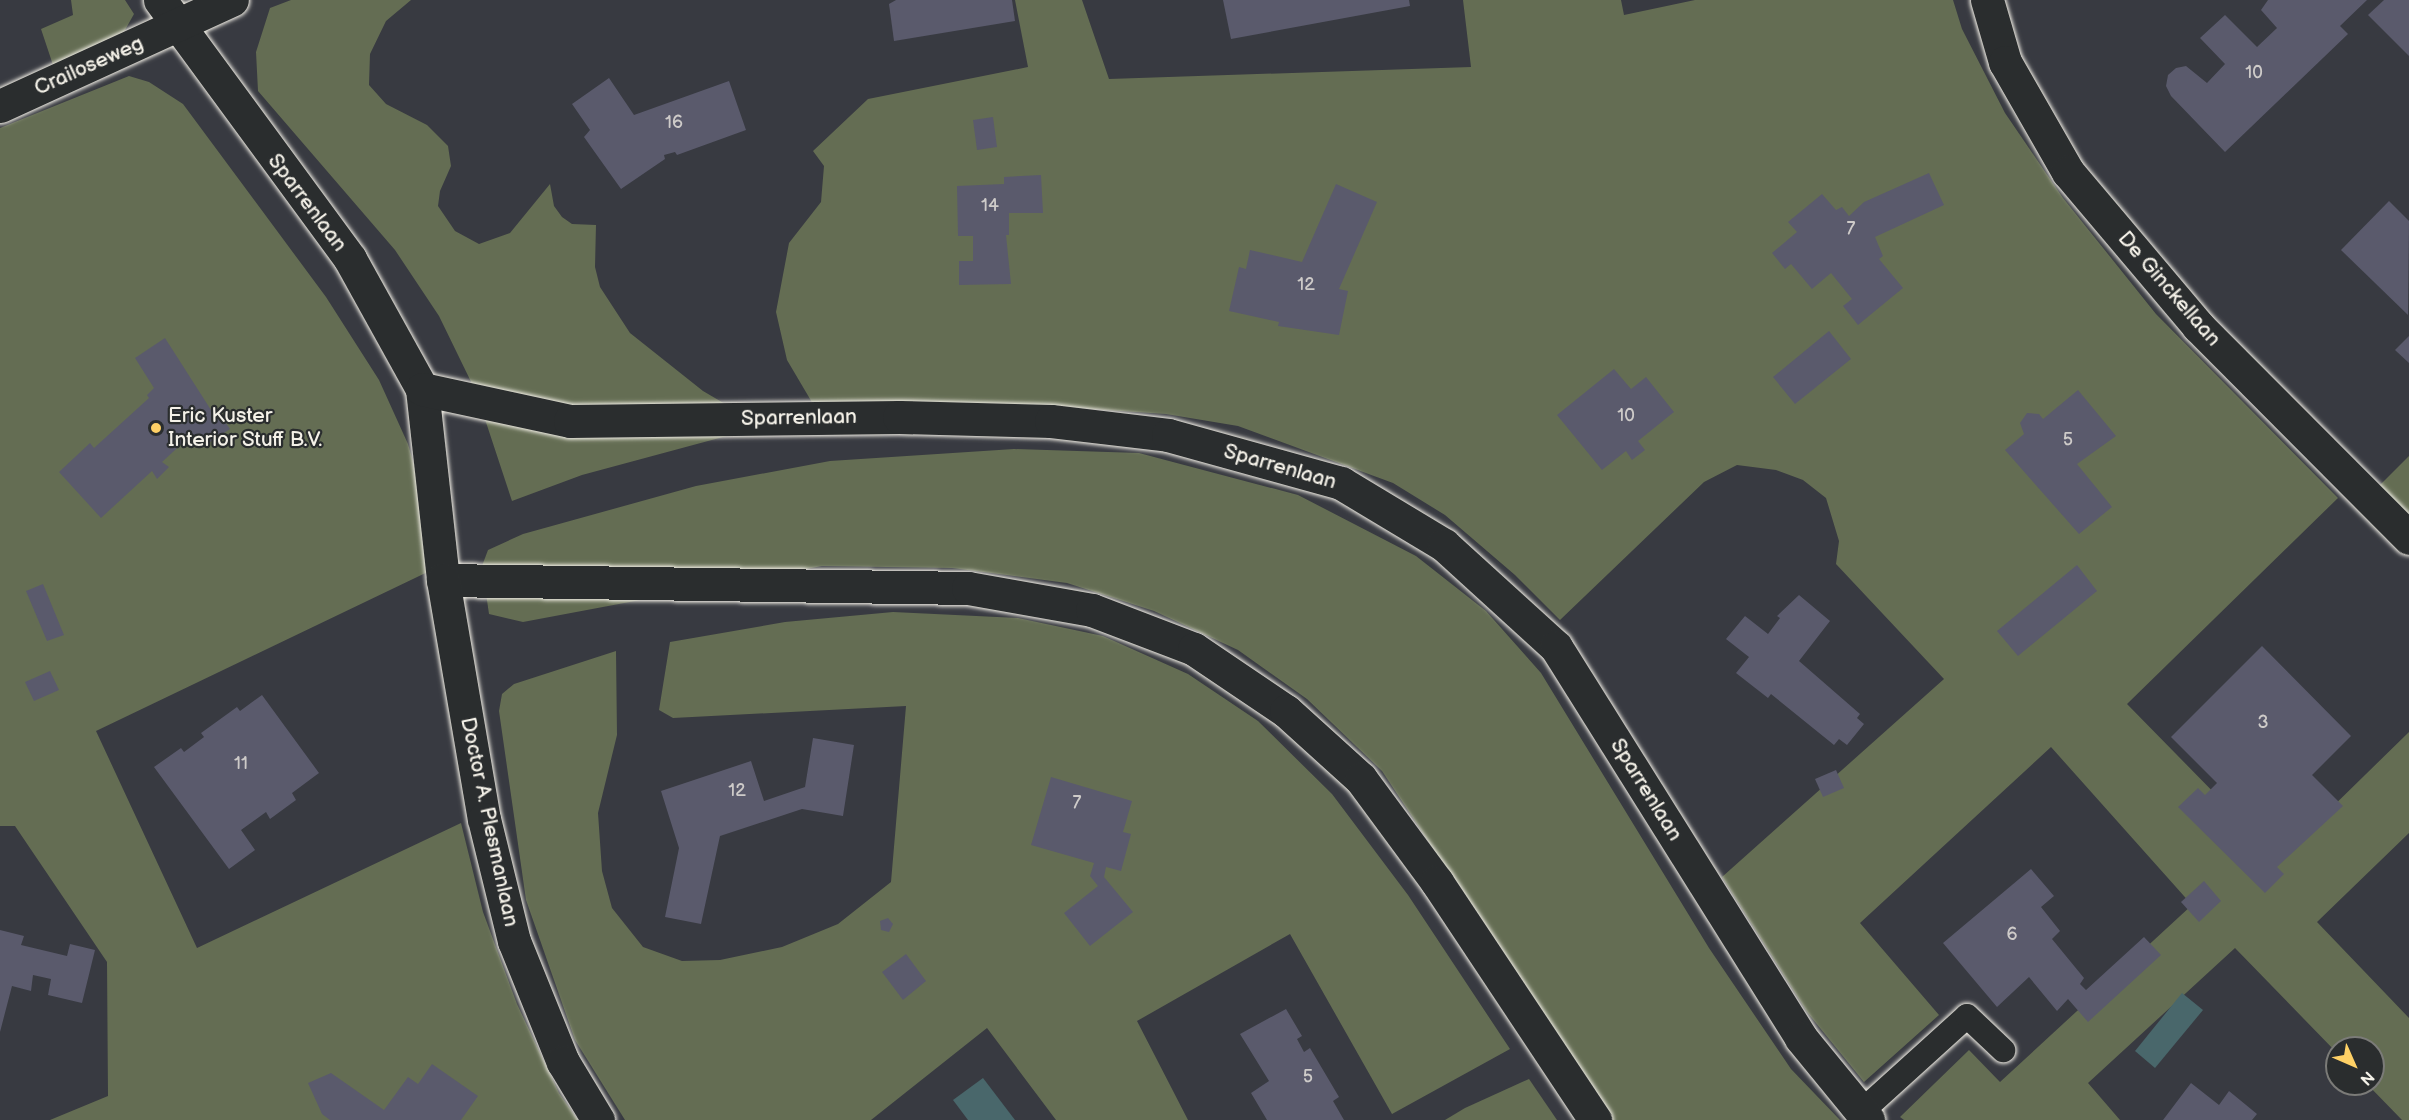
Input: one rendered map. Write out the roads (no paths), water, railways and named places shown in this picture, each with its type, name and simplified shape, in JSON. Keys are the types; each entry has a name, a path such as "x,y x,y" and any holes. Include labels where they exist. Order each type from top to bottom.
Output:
{"street":[{"name":"Crailoseweg","path":"0,106 169,13 232,0"},
{"name":"De Ginckellaan","path":"1987,0 2005,62 2068,172 2198,326 2409,538"},
{"name":"Sparrenlaan","path":"169,13 350,259 422,389 443,580"},
{"name":"Sparrenlaan","path":"422,389 570,421 899,417 1051,421 1168,435 1341,483 1444,545 1556,647 1801,1038 1864,1117"},
{"name":"Doctor A. Plesmanlaan","path":"443,580 484,819 514,941 563,1062 598,1120"},
{"path":"443,580 968,588 1092,610 1194,649 1286,711 1361,779 1437,882 1595,1120"}],"lane":[{"path":"1864,1117 1967,1016 2002,1050"}],"water":[{"path":"2182,993 2203,1010 2155,1068 2135,1051"},
{"path":"983,1078 1015,1120 968,1120 953,1100"}],"place":[{"name":"Eric Kuster Interior Stuff B.V.","path":"156,428"}]}
